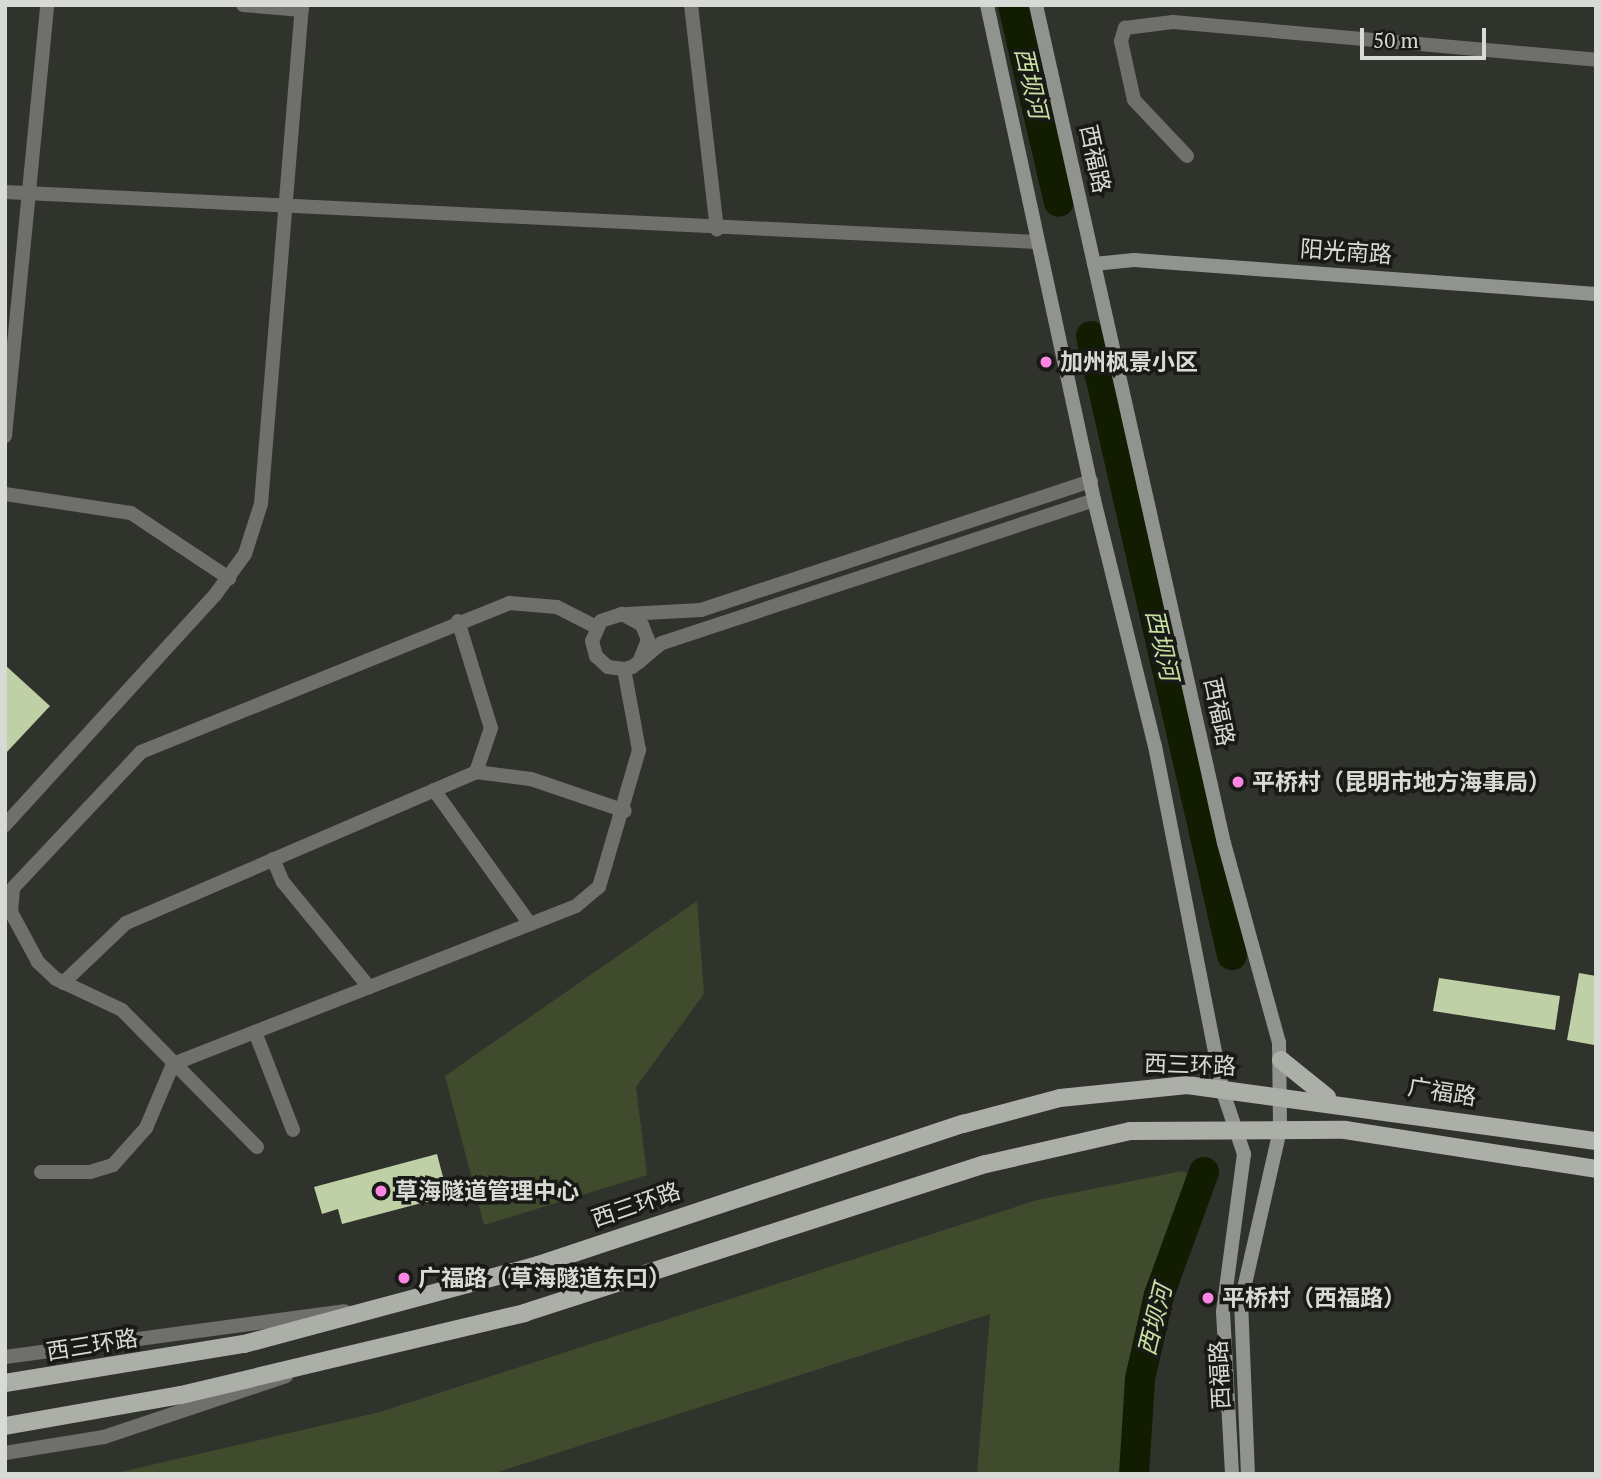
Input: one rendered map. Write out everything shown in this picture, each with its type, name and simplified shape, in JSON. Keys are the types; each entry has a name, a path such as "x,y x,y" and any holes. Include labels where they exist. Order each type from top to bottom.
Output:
{"main road":[{"name":"西福路","path":"987,5 1094,500 1155,746 1222,1089 1239,1129 1244,1154 1223,1312 1232,1474"},
{"name":"西福路","path":"1036,5 1224,843 1281,1060 1280,1130 1241,1301 1248,1474"},
{"name":"阳光南路","path":"1094,264 1134,260 1596,294"},
{"path":"1281,1060 1304,1084 1333,1101"},
{"name":"西三环路","path":"5,1382 244,1344 376,1309 538,1265 963,1124 1060,1098 1132,1088 1222,1089 1280,1096"},
{"name":"广福路","path":"1280,1096 1333,1101 1596,1142"},
{"path":"5,1426 311,1366 524,1313 1023,1154 1130,1131 1345,1130 1596,1169"}],"street":[{"path":"5,436 47,5"},
{"path":"5,825 229,578 261,504 302,7 243,5"},
{"path":"691,5 717,229"},
{"path":"1188,156 1134,100 1121,41 1125,28 1173,22 1596,60"},
{"path":"5,192 717,229 1037,242"},
{"path":"257,1147 122,1010 63,983 38,962 19,935 11,912 13,888 122,767 141,752 458,621 509,603 534,602 596,627 622,614 701,610 1091,481"},
{"path":"5,494 131,513 229,578"},
{"path":"596,627 596,656 608,667 624,669 639,662 662,643 1094,500"},
{"path":"622,614 646,632 639,662"},
{"path":"458,621 491,728 476,772"},
{"path":"41,1172 90,1172 113,1165 146,1128 173,1064 576,906 599,887 625,811 639,750 624,669"},
{"path":"63,983 126,923 476,772 531,779 625,811"},
{"path":"434,790 530,925"},
{"path":"273,859 283,882 369,987"},
{"path":"255,1032 293,1130"},
{"path":"5,1357 376,1309"},
{"path":"5,1453 104,1437 229,1400 311,1366"}],"green space":[{"path":"697,901 704,994 636,1087 647,1175 484,1225 445,1076"},
{"path":"1182,1171 1190,1175 1149,1286 1131,1372 1125,1474 977,1474 990,1314 492,1474 112,1474 380,1412 1037,1200"}],"building":[{"path":"5,665 50,706 5,754"},
{"path":"1579,973 1596,976 1594,1045 1567,1040"},
{"path":"1439,978 1560,996 1555,1030 1433,1011"},
{"name":"草海隧道管理中心","path":"437,1154 448,1196 342,1224 338,1209 322,1214 314,1187"}],"waterway":[{"name":"西坝河","path":"1013,5 1059,202"},
{"name":"西坝河","path":"1091,336 1232,955"},
{"name":"西坝河","path":"1134,1474 1140,1379 1159,1295 1204,1172"}],"place":[{"name":"加州枫景小区","path":"1046,362"},
{"name":"平桥村（昆明市地方海事局）","path":"1238,782"},
{"name":"草海隧道管理中心","path":"381,1191"},
{"name":"广福路（草海隧道东口）","path":"404,1278"},
{"name":"平桥村（西福路）","path":"1208,1298"}]}
